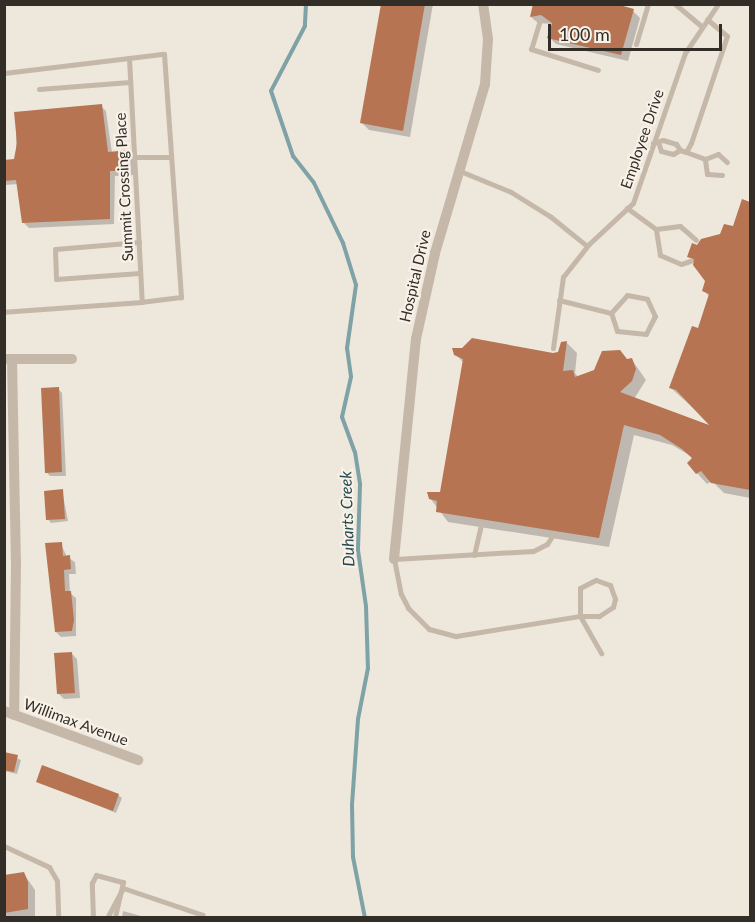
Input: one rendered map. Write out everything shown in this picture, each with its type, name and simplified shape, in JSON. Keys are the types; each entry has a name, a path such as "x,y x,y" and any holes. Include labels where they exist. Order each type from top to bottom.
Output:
{"street":[{"name":"Hospital Drive","path":"394,559 411,372 435,253 485,84 488,39 483,4"},
{"path":"9,713 16,562 8,359 72,359"},
{"name":"Willimax Avenue","path":"9,713 138,760"}],"lane":[{"path":"636,44 648,4"},
{"path":"675,4 702,27"},
{"name":"Employee Drive","path":"559,300 569,267 587,246 633,203 656,144 685,53 718,4"},
{"path":"683,151 727,36 724,31 707,19"},
{"path":"540,20 531,49 598,70"},
{"path":"4,73 164,54 181,297 4,312"},
{"name":"Summit Crossing Place","path":"129,58 142,302"},
{"path":"39,89 130,82"},
{"path":"683,151 667,153 661,151 656,144 663,140 705,159 718,154 727,162"},
{"path":"134,157 171,157"},
{"path":"705,159 707,174 722,175"},
{"path":"459,170 511,192 551,216 587,246"},
{"path":"627,208 656,229 680,226 696,240"},
{"path":"656,229 660,255 681,264 690,261"},
{"path":"140,242 55,249 56,279 140,273"},
{"path":"627,295 647,299 655,316 646,334 617,332 611,313 627,295"},
{"path":"553,348 559,300 611,313"},
{"path":"474,555 481,524"},
{"path":"554,533 547,544 533,551 394,559 397,582 408,608 429,629 470,636 580,616 606,614 615,600 610,585 596,580 584,583 578,595 580,616 601,653"},
{"path":"4,846 49,867 57,881 58,918"},
{"path":"93,918 92,883 96,875 123,882 115,918"},
{"path":"123,888 203,915"},
{"path":"108,918 123,888"}],"building":[{"path":"381,4 425,4 403,131 360,123"},
{"path":"533,4 616,4 634,9 621,55 547,38 552,23 541,15 530,17"},
{"path":"102,104 108,152 129,150 130,171 110,171 110,219 22,223 16,180 4,181 4,160 14,159 17,143 14,112"},
{"path":"742,199 750,202 750,490 711,483 701,471 696,474 687,463 692,458 682,449 660,435 624,425 599,538 436,512 437,501 429,499 427,492 440,492 463,359 454,355 452,348 462,348 472,338 553,353 558,352 561,342 567,341 563,371 573,370 575,377 594,370 602,351 620,350 627,359 632,358 636,369 632,381 620,392 709,425 676,390 669,388 692,326 698,328 709,294 702,291 705,281 693,265 694,259 687,257 692,243 697,245 701,239 720,234 724,224 733,226"},
{"path":"59,387 62,472 45,473 41,388"},
{"path":"63,489 65,519 46,520 44,491"},
{"path":"62,542 63,556 70,555 71,569 64,570 65,591 71,591 74,620 72,631 55,632 45,543"},
{"path":"72,652 75,693 57,694 54,653"},
{"path":"4,752 18,755 14,772 4,770"},
{"path":"42,765 119,794 113,811 36,782"},
{"path":"24,872 28,882 28,909 4,913 4,875"}],"waterway":[{"name":"Duharts Creek","path":"306,4 305,26 271,91 293,156 314,183 343,243 356,285 347,348 351,377 342,417 355,452 360,485 358,550 366,606 368,668 358,719 352,805 353,857 365,918"}]}
